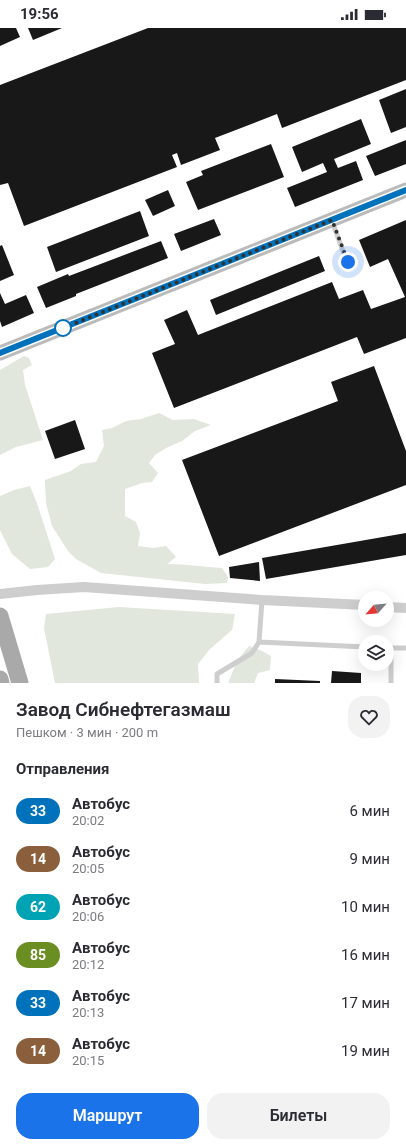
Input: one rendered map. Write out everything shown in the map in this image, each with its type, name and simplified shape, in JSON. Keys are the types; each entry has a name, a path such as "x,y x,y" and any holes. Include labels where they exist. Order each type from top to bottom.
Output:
{"main road":[{"path":"0,616 20,683"},
{"path":"0,679 1,683"}],"street":[{"path":"0,353 406,190"},
{"path":"0,594 84,587 262,600 358,605"},
{"path":"394,607 406,608"}],"lane":[{"path":"332,220 348,262"},
{"path":"217,683 217,674 252,654 259,642 262,600"},
{"path":"259,642 358,646"},
{"path":"394,648 406,648"},
{"path":"390,671 391,683"}],"shaded area":[{"path":"24,356 29,358 32,365 23,370 25,385 43,440 16,447 0,455 0,370"},
{"path":"159,413 173,420 194,419 211,425 195,431 182,441 155,455 149,463 158,473 152,482 142,483 125,489 125,516 136,522 140,533 138,546 153,548 166,546 176,557 167,564 222,568 228,577 227,583 205,584 101,573 76,559 68,551 52,526 46,503 45,480 71,471 81,464 96,462 104,446 102,430 112,428 126,421 141,419"},
{"path":"30,486 55,559 48,567 30,569 12,554 0,530 0,496 14,490"},
{"path":"119,607 235,614 232,630 210,649 198,664 199,683 55,683 44,628 46,614"},
{"path":"249,646 271,656 270,670 258,673 254,683 228,683 237,661"}],"building":[{"path":"0,28 16,28 20,37 0,46"},
{"path":"28,28 62,28 33,40"},
{"path":"148,28 406,28 406,80 282,128 277,114 215,138 220,150 181,165 177,153 172,155 177,167 24,226 8,183 0,185 0,85"},
{"path":"406,89 406,127 391,133 379,100"},
{"path":"361,119 371,144 334,159 338,168 356,161 363,180 295,207 287,188 327,172 323,163 302,172 292,147"},
{"path":"406,140 406,164 375,176 366,156"},
{"path":"271,144 284,177 198,210 186,182 203,175 201,171"},
{"path":"168,190 175,206 153,216 145,200"},
{"path":"140,211 149,236 56,272 47,247"},
{"path":"214,219 221,235 181,251 174,234"},
{"path":"406,220 406,338 364,354 357,337 174,408 152,353 175,344 164,320 187,310 198,335 332,282 339,299 363,290 371,309 405,297 388,259 370,267 359,240"},
{"path":"161,241 168,258 76,294 76,296 46,308 37,287 68,274 69,276"},
{"path":"2,245 14,275 0,281 0,246"},
{"path":"319,256 325,271 216,315 210,300"},
{"path":"0,293 5,304 26,295 34,313 2,327 0,321"},
{"path":"374,366 406,451 406,485 219,556 182,460 338,401 331,382"},
{"path":"75,420 85,449 55,459 45,431"},
{"path":"406,533 406,555 266,579 262,558"},
{"path":"259,562 260,581 230,578 229,567"},
{"path":"332,671 361,673 361,683 331,683"},
{"path":"275,679 320,681 320,683 275,683"}],"bus line":[{"name":"33","path":"0,353 406,190"}],"route":[{"path":"63,328 332,220 348,262"}]}
